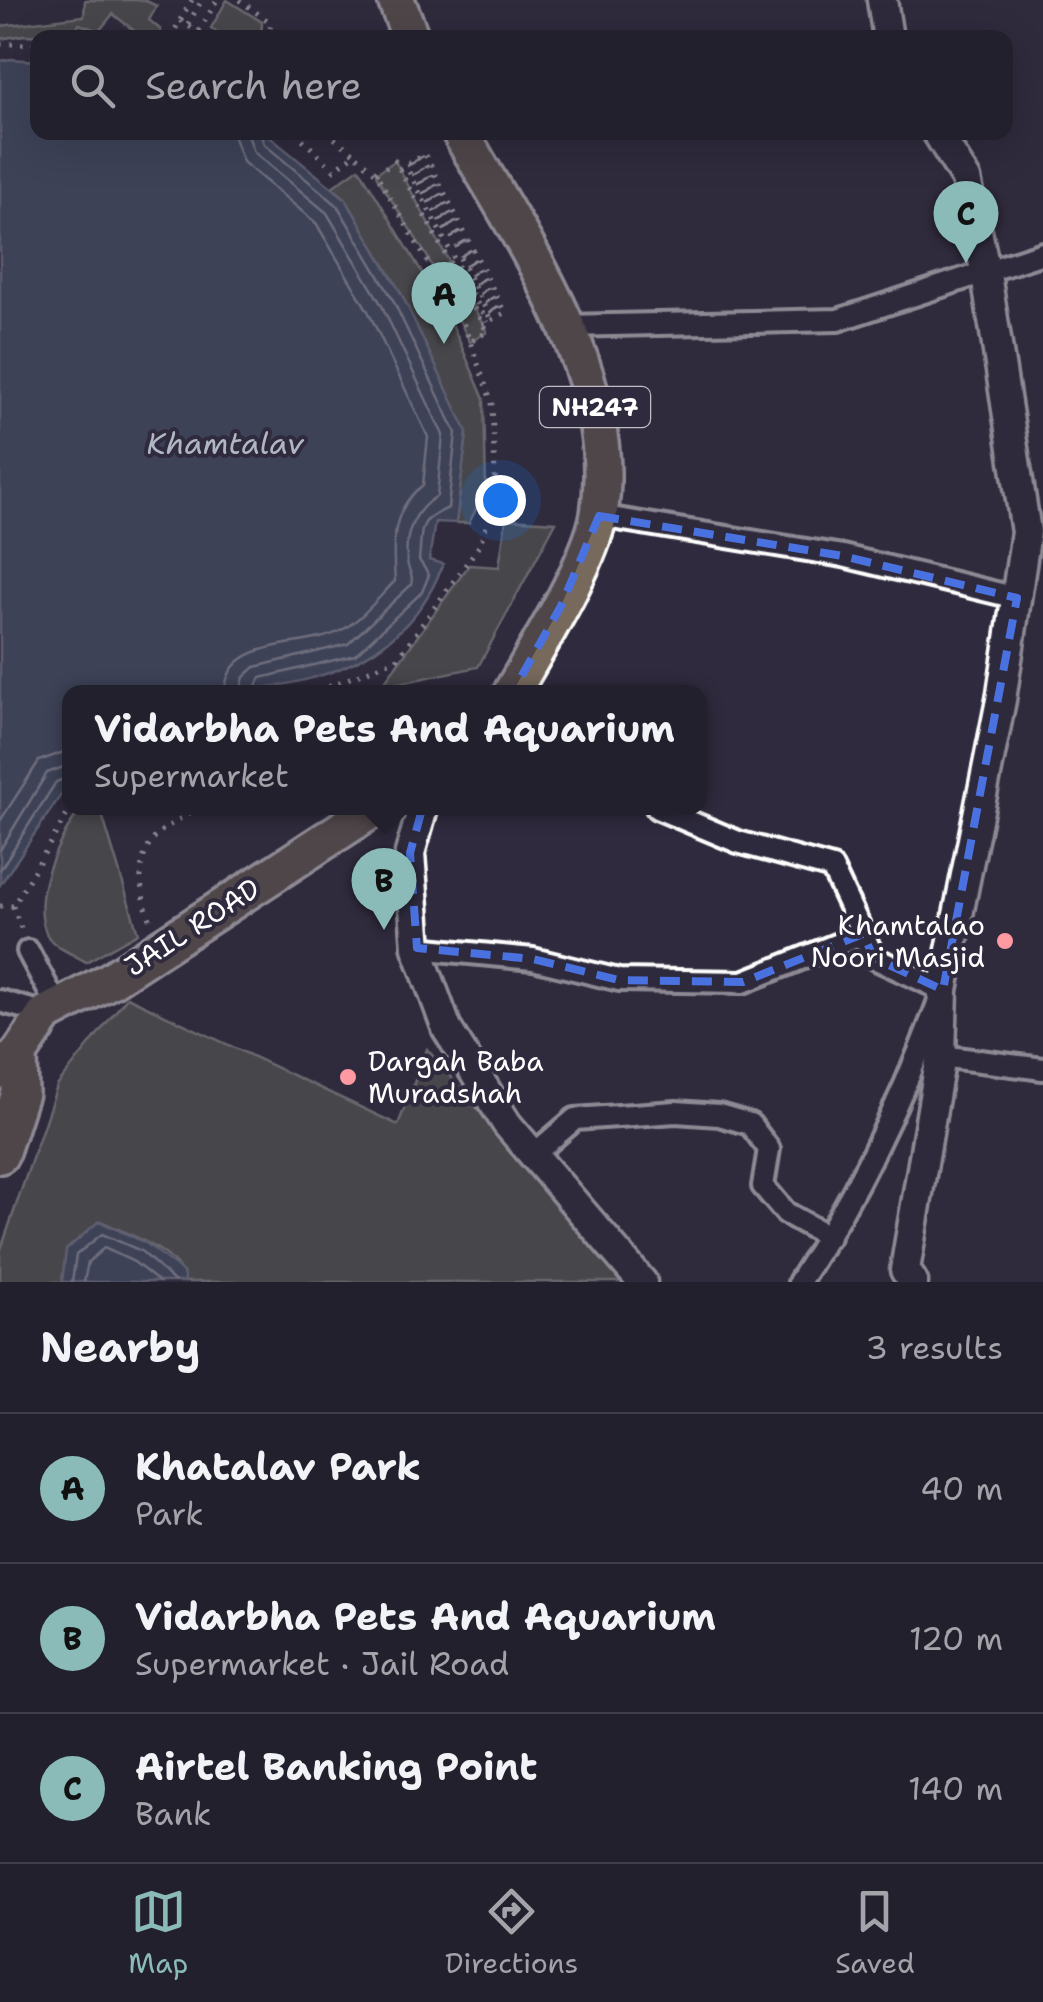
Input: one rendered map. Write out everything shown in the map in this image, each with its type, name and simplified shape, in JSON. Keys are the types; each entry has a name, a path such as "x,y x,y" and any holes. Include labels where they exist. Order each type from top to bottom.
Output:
{"highway":[{"path":"396,0 408,30"},
{"name":"NH247","path":"464,140 591,383 601,438 599,516 561,606 516,685"},
{"name":"JAIL ROAD","path":"0,1156 20,1092 10,1062 52,1011 154,952 364,815"}],"street":[{"path":"882,0 887,30"},
{"path":"800,1282 829,1237 908,1084 943,990 1002,700 1017,598 1034,541 1026,532 986,274 966,179 941,140"},
{"path":"564,326 838,320 1043,253"},
{"path":"599,516 843,556 1017,598"},
{"path":"421,815 410,853 417,948 446,1029 507,1124 642,1282"},
{"path":"674,815 738,842 832,868 874,958 943,990"},
{"path":"417,948 534,960 619,980 743,982 863,934"},
{"path":"28,951 52,1011"},
{"path":"913,1282 906,1270 941,1056 943,990"},
{"path":"0,1001 52,1011"},
{"path":"941,1056 1043,1069"},
{"path":"533,1155 575,1118 676,1112 719,1115 750,1124 769,1150 762,1186 786,1213 829,1237"}],"path":[{"path":"175,30 192,0"},
{"path":"188,24 202,0"},
{"path":"200,30 216,0"},
{"path":"239,0 271,23 270,30"},
{"path":"180,20 196,30"},
{"path":"0,44 30,44"},
{"path":"303,140 334,170 355,154"},
{"path":"331,685 396,658 479,546 496,500 492,403 470,342 427,256 376,173 337,140"},
{"path":"376,173 395,161 410,162"},
{"path":"410,162 456,241 493,320"},
{"path":"410,162 456,241 493,320"},
{"path":"427,256 456,241"},
{"path":"470,342 487,332 493,320"},
{"path":"0,906 13,906 67,815"},
{"path":"154,952 138,876 157,835 186,815"}],"highlighted area":[{"path":"599,516 843,556 1017,598 943,990 874,958 863,934 743,982 619,980 533,959 417,948 410,853 429,784 503,709 561,606"}],"green space":[{"path":"85,0 144,0 157,6 149,20 161,30 133,30 113,14 100,30 79,24 76,30 30,30 30,35 0,39 0,26 84,16"},
{"path":"227,0 262,22 261,30 211,28"},
{"path":"395,161 487,332 470,342 427,256 377,177 376,173"},
{"path":"359,168 449,317 484,399 486,490 469,523 456,523 467,433 401,293 345,198 332,187"},
{"path":"506,519 556,522 478,667 382,685 469,565 499,567"},
{"path":"77,815 102,815 138,933 86,962 50,939 42,920 44,886 64,835"},
{"path":"127,997 398,1125 427,1049 624,1282 185,1282 181,1271 162,1252 100,1221 67,1250 62,1282 0,1282 0,1252 57,1086"}],"water":[{"name":"Khamtalav","path":"30,60 30,140 274,140 345,198 401,293 467,432 456,523 435,522 429,560 443,564 416,613 379,648 334,671 284,685 62,685 62,793 0,885 0,61"},
{"path":"99,1221 146,1243 183,1272 185,1282 62,1282 66,1250"}],"place":[{"name":"Airtel Banking Point","path":"966,263"},
{"name":"Khatalav Park","path":"444,344"},
{"name":"Vidarbha Pets And Aquarium","path":"384,930"},
{"name":"Khamtalao Noori Masjid","path":"1005,941"},
{"name":"Dargah Baba Muradshah","path":"348,1077"}]}
